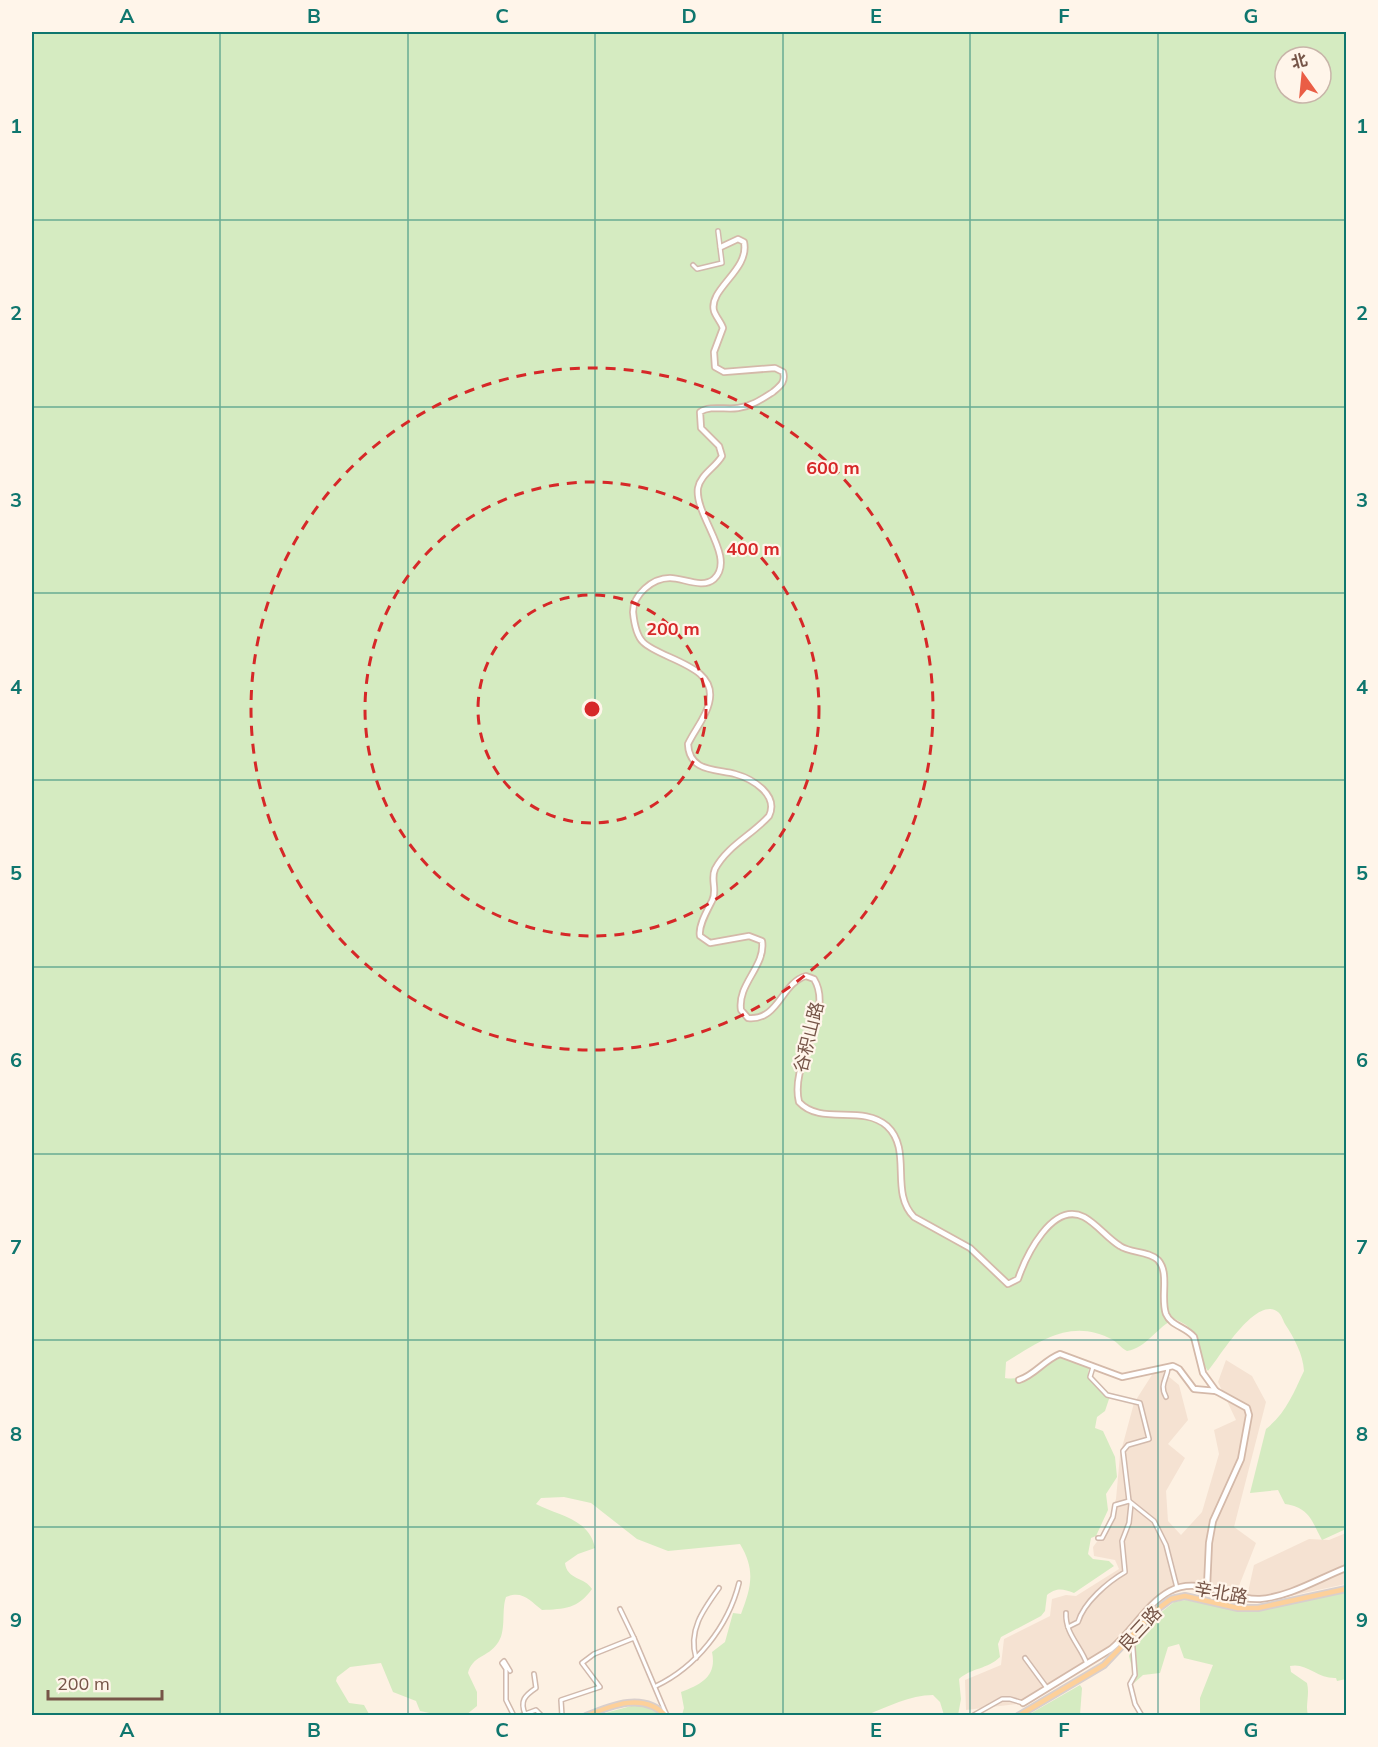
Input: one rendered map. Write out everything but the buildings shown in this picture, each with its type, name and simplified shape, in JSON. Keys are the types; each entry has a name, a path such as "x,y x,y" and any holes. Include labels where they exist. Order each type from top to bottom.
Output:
{"main road":[{"name":"良三路","path":"1018,1716 1096,1671 1163,1604 1177,1597 1258,1608 1347,1589"},
{"path":"586,1716 640,1702 653,1705 667,1716"}],"street":[{"path":"693,265 697,269 722,263 718,231"},
{"name":"谷积山路","path":"721,247 738,239 744,242 746,249 739,268 725,284 715,303 715,313 723,328 714,352 715,367 724,372 775,368 783,372 784,378 779,387 751,405 734,409 707,409 700,412 701,428 720,446 722,456 702,479 698,490 704,515 720,553 721,566 715,578 708,582 670,578 644,589 637,596 633,611 637,634 643,642 689,666 706,683 709,703 688,744 691,756 709,771 732,773 748,779 764,790 770,799 772,808 769,816 741,838 716,867 712,878 714,895 699,928 700,936 710,943 749,936 762,941 758,962 741,997 741,1010 748,1018 755,1018 771,1011 796,980 806,976 814,979 819,994 819,1006 811,1038 798,1071 799,1102 818,1112 871,1117 889,1128 900,1148 902,1188 907,1209 914,1217 974,1250 1008,1284 1018,1279 1024,1259 1051,1223 1066,1215 1082,1216 1123,1248 1153,1257 1160,1263 1167,1315 1194,1337 1203,1373 1216,1390"},
{"path":"1019,1380 1029,1376 1052,1357 1060,1354 1122,1377 1169,1366 1179,1369 1194,1389 1216,1390 1243,1404 1249,1415 1236,1475 1219,1503 1213,1521 1209,1542 1207,1587"},
{"path":"1068,1627 1078,1622 1086,1604 1112,1579 1125,1572 1122,1541 1129,1523 1130,1503 1123,1451 1128,1445 1149,1439 1140,1403 1107,1395 1090,1377 1093,1366"},
{"path":"1166,1397 1162,1382 1169,1366"},
{"path":"1098,1538 1102,1538 1113,1517 1115,1505 1130,1503 1149,1514 1166,1545 1177,1588"},
{"name":"辛北路","path":"1023,1703 1088,1665 1124,1638 1153,1604 1177,1588 1207,1587 1263,1599 1347,1568"},
{"path":"656,1686 674,1678 690,1666 725,1620 739,1583"},
{"path":"696,1658 692,1644 694,1630 702,1611 719,1588"},
{"path":"620,1609 656,1686 667,1716"},
{"path":"1066,1613 1073,1641 1084,1651 1088,1665"},
{"path":"1132,1636 1136,1667 1130,1684 1135,1704 1142,1716"},
{"path":"562,1716 561,1700 600,1687 582,1663 594,1654 634,1638"},
{"path":"1025,1658 1047,1688"},
{"path":"510,1671 504,1661 502,1663 506,1670 506,1700 514,1716"},
{"path":"534,1674 536,1688 524,1698 521,1705 522,1715 536,1710 542,1716"},
{"path":"972,1716 1002,1699 1023,1703"}],"shaded area":[{"path":"1226,1360 1252,1376 1266,1402 1234,1527 1256,1543 1235,1596 1194,1587 1156,1597 1120,1640 1079,1669 1017,1704 966,1710 965,1680 1001,1665 1004,1639 1050,1616 1052,1599 1066,1595 1076,1596 1119,1569 1115,1560 1094,1556 1093,1547 1105,1531 1116,1499 1120,1455 1134,1403 1157,1367 1179,1385 1188,1420 1168,1444 1185,1458 1166,1491 1168,1521 1181,1535 1202,1512 1219,1454 1214,1430 1236,1420 1218,1382"},
{"path":"1346,1533 1346,1584 1262,1602 1246,1601 1254,1565 1309,1539 1329,1540"}],"green space":[{"path":"32,32 1346,32 1346,1529 1322,1540 1309,1516 1300,1508 1285,1504 1278,1490 1250,1493 1266,1429 1284,1410 1304,1371 1298,1346 1278,1312 1269,1309 1259,1312 1249,1320 1208,1371 1203,1363 1196,1336 1186,1325 1175,1319 1140,1346 1127,1351 1113,1340 1098,1333 1070,1331 1057,1334 1031,1346 1006,1362 1005,1378 1019,1378 1058,1356 1090,1365 1088,1373 1110,1396 1105,1411 1097,1417 1095,1428 1103,1431 1115,1457 1117,1477 1106,1494 1108,1510 1096,1536 1091,1538 1088,1554 1093,1559 1109,1561 1114,1566 1074,1593 1067,1590 1051,1592 1047,1595 1045,1611 1041,1616 1001,1637 998,1644 1000,1657 959,1679 961,1699 958,1715 944,1715 940,1702 933,1695 907,1699 867,1715 682,1715 684,1708 681,1692 695,1686 710,1673 712,1652 725,1642 733,1613 741,1614 750,1579 745,1553 740,1544 668,1551 637,1539 591,1503 564,1497 541,1498 536,1504 571,1519 586,1530 592,1538 595,1548 578,1554 565,1563 569,1573 592,1589 587,1596 570,1607 542,1610 522,1596 506,1597 500,1639 493,1648 470,1667 468,1673 477,1692 477,1706 466,1715 439,1715 420,1711 416,1701 393,1692 381,1663 350,1667 337,1677 336,1681 349,1703 364,1705 369,1714 32,1716"},
{"path":"1346,1591 1346,1679 1337,1681 1336,1678 1323,1676 1301,1666 1290,1666 1291,1672 1307,1683 1308,1715 1200,1715 1200,1698 1213,1665 1184,1658 1179,1644 1168,1647 1160,1673 1143,1675 1134,1683 1130,1679 1133,1672 1129,1656 1137,1638 1149,1622 1174,1602 1186,1600 1236,1610 1263,1610"},
{"path":"1080,1685 1082,1688 1080,1715 1028,1715"},
{"path":"635,1705 651,1708 662,1715 594,1716"}]}
